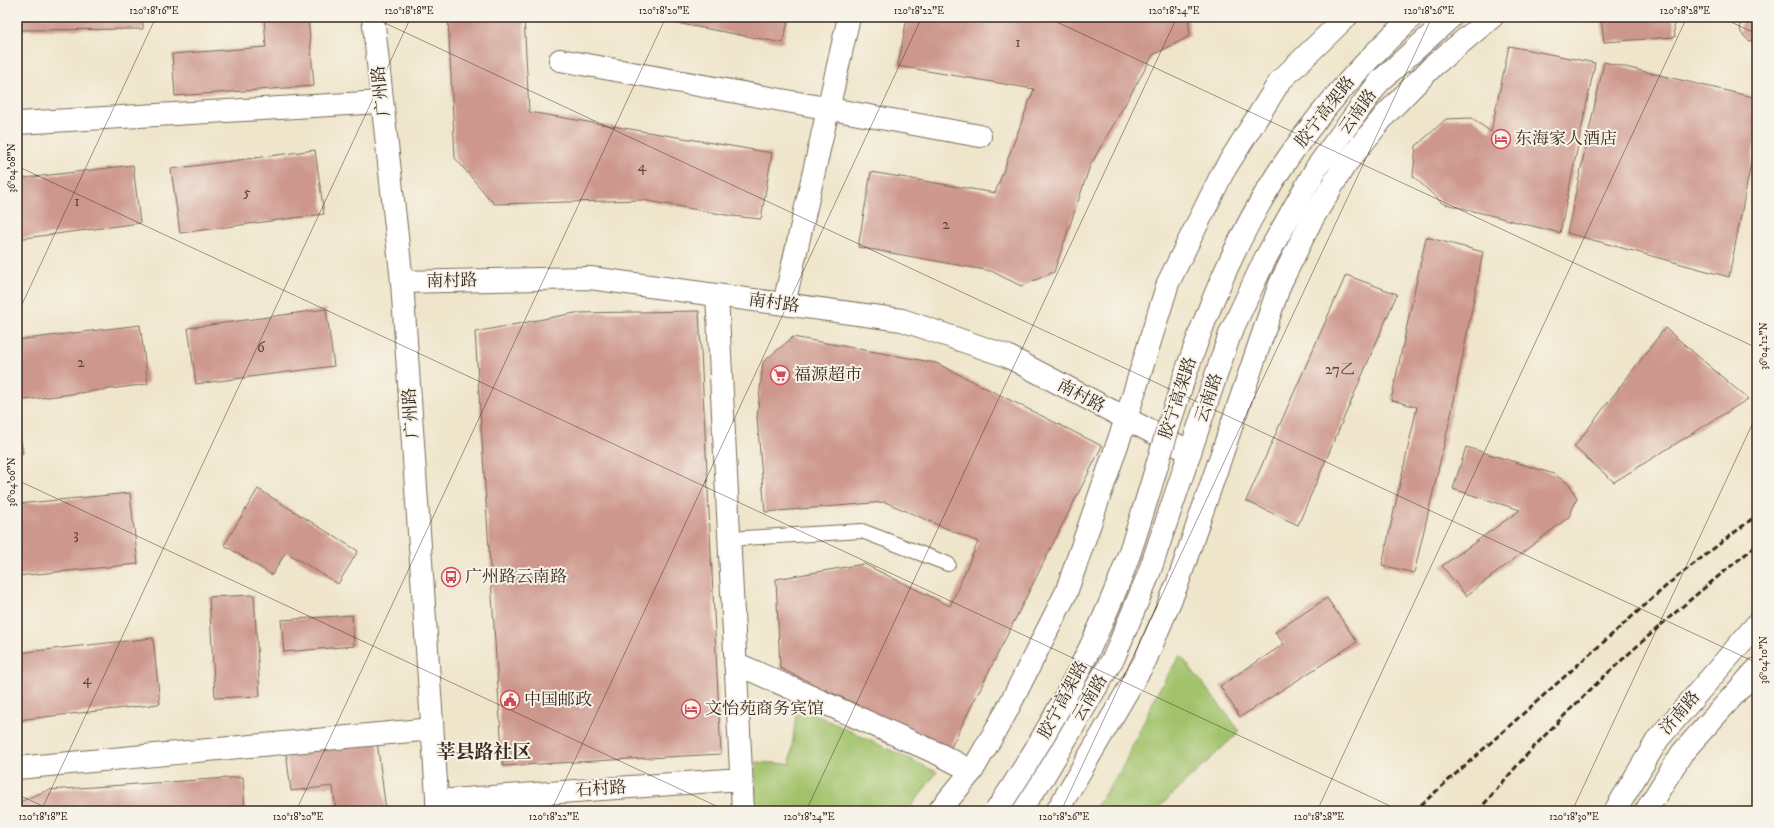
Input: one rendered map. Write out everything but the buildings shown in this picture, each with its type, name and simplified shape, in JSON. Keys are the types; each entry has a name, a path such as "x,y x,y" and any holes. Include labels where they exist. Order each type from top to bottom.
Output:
{"main road":[{"name":"广州路","path":"373,17 402,282 437,806"},
{"path":"784,304 849,17"},
{"path":"939,811 972,771 1005,714 1066,593 1126,419 1168,283 1223,172 1280,81 1346,17"},
{"name":"胶宁高架路","path":"996,811 1029,762 1061,707 1101,625 1122,572 1190,360 1214,298 1250,222 1276,175 1345,84 1383,44 1412,17"},
{"name":"云南路","path":"1019,811 1044,776 1114,657 1148,576 1230,334 1265,259 1317,167 1379,82 1451,17"},
{"path":"1057,811 1145,661 1178,582 1280,284 1311,221 1344,166 1386,114 1433,66 1492,17"},
{"path":"560,60 980,136"},
{"path":"17,123 382,102"},
{"name":"南村路","path":"402,282 590,278 902,320 1007,356 1190,452"},
{"path":"717,295 743,811"},
{"name":"济南路","path":"1615,811 1658,739 1757,624"},
{"path":"735,663 972,771"},
{"name":"济南路","path":"1646,811 1682,753 1757,670"},
{"path":"17,768 432,729"},
{"name":"石村路","path":"437,806 741,779"}],"lane":[{"path":"729,540 862,531 948,564"}],"green space":[{"path":"1180,655 1240,731 1155,811 1093,811 1122,768 1158,691"},
{"path":"797,706 937,772 908,811 754,811 756,762 790,764"}],"railway":[{"path":"1414,811 1673,580 1757,515"},
{"path":"1478,811 1535,746 1603,677 1679,609 1757,545"}],"place":[{"name":"东海家人酒店","path":"1501,139"},
{"name":"福源超市","path":"780,375"},
{"name":"广州路云南路","path":"451,577"},
{"name":"中国邮政","path":"510,700"},
{"name":"文怡苑商务宾馆","path":"691,709"}],"district":[{"name":"莘县路社区","path":"484,752"}]}
